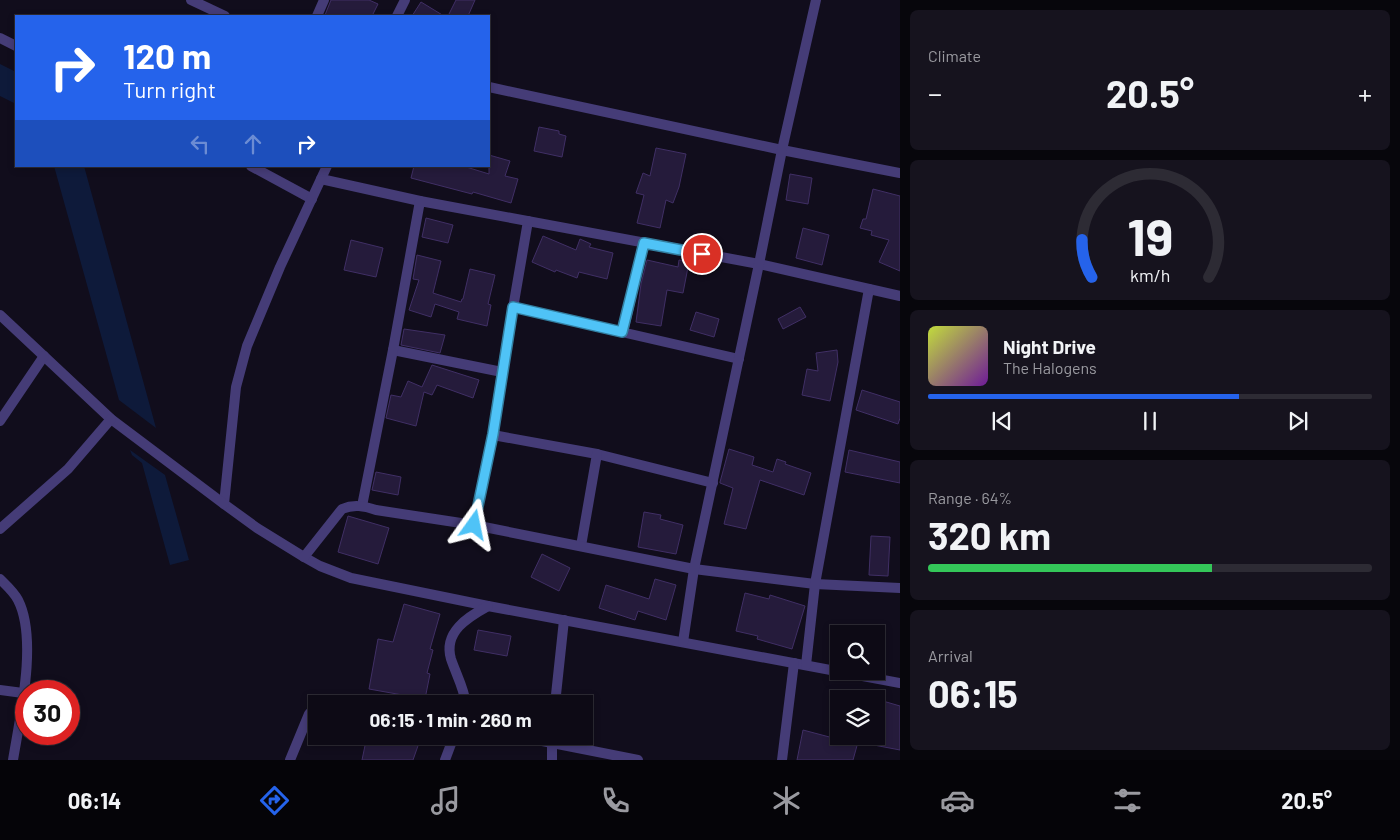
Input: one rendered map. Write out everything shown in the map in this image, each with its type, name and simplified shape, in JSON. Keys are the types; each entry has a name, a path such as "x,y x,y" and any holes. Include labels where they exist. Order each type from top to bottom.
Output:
{"street":[{"path":"191,0 223,15"},
{"path":"316,15 324,0"},
{"path":"398,15 405,0"},
{"path":"683,642 694,569 782,150 816,0"},
{"path":"0,38 15,46"},
{"path":"490,87 900,174"},
{"path":"253,167 312,199"},
{"path":"224,504 236,387 247,346 280,267 327,167"},
{"path":"321,180 420,201 759,264 900,296"},
{"path":"362,506 420,201"},
{"path":"474,525 493,434 528,221"},
{"path":"622,332 644,243"},
{"path":"806,665 815,584 869,290"},
{"path":"513,307 739,359"},
{"path":"0,315 111,419 257,528 320,566 350,578 488,606 900,683"},
{"path":"393,350 502,372"},
{"path":"2,415 44,356"},
{"path":"0,529 68,469 111,419"},
{"path":"493,434 597,454 713,483"},
{"path":"581,546 597,454"},
{"path":"304,557 342,509 350,506 362,506 376,510 474,525 694,569 815,584 900,588"},
{"path":"0,579 17,598 23,613 27,646 24,680"},
{"path":"464,695 451,660 450,644 456,629 468,617 488,606"},
{"path":"557,695 564,620"},
{"path":"782,760 794,663"},
{"path":"0,690 15,692"},
{"path":"290,760 308,714"},
{"path":"13,760 15,745"},
{"path":"445,760 451,745"},
{"path":"552,745 552,760"},
{"path":"577,745 638,760"}],"water":[{"path":"0,64 15,72 15,104 0,96"},
{"path":"54,167 84,167 156,428 119,400"},
{"path":"130,450 165,475 189,560 170,565 142,463 132,455"}],"building":[{"path":"331,0 369,0 378,4 372,15 325,15"},
{"path":"456,0 475,0 468,15 448,15"},
{"path":"421,2 442,15 413,15"},
{"path":"539,127 559,131 559,134 566,136 562,157 534,151"},
{"path":"656,148 686,154 679,187 673,203 666,200 660,228 637,223 644,195 636,193 643,173 650,176"},
{"path":"490,155 510,161 505,176 518,179 511,203 411,178 414,167 466,167 489,174"},
{"path":"790,174 812,178 808,204 786,200"},
{"path":"873,189 900,196 900,271 879,262 889,240 871,235 872,231 860,228 863,219 866,219"},
{"path":"426,218 453,225 448,243 422,237"},
{"path":"803,228 829,235 822,265 796,258"},
{"path":"543,236 576,250 580,239 591,244 589,247 613,253 607,279 579,272 577,278 556,270 555,272 532,262"},
{"path":"351,240 383,248 376,277 344,270"},
{"path":"417,255 441,261 433,293 461,302 470,269 495,275 488,304 491,305 487,326 457,319 459,312 435,304 431,317 409,310 419,280 413,279"},
{"path":"647,260 678,267 679,260 689,262 683,293 667,290 661,326 636,322 641,284"},
{"path":"800,307 806,317 783,329 778,319"},
{"path":"696,312 719,319 714,337 690,330"},
{"path":"404,329 445,335 440,353 401,345"},
{"path":"837,350 838,362 830,401 802,395 807,369 818,371 816,353"},
{"path":"432,365 479,380 473,398 437,385 432,395 424,392 416,426 386,418 391,395 401,397 408,381 422,387"},
{"path":"862,390 900,402 898,424 856,410"},
{"path":"729,449 754,457 752,465 773,472 777,459 786,462 785,464 811,473 804,495 760,480 746,529 724,524 733,488 720,482"},
{"path":"849,450 900,462 900,483 845,472"},
{"path":"376,472 401,477 398,495 372,490"},
{"path":"644,512 661,515 660,519 683,525 676,554 638,547"},
{"path":"348,516 389,528 378,564 338,552"},
{"path":"871,536 890,537 888,576 869,575"},
{"path":"542,554 570,568 559,591 531,577"},
{"path":"655,579 676,585 666,620 638,611 635,620 599,608 606,585 649,599"},
{"path":"745,593 769,599 770,595 805,606 792,649 757,639 758,636 736,631"},
{"path":"404,604 440,614 430,649 433,650 427,673 430,674 426,695 403,695 369,689 378,639 393,642"},
{"path":"478,630 511,636 507,656 474,650"},
{"path":"885,702 900,706 900,750 874,745 885,745"},
{"path":"803,730 830,737 830,745 857,745 853,760 797,760"},
{"path":"365,745 418,745 413,760 362,760"}],"route":[{"path":"474,525 493,434 513,307 622,332 644,243 702,254"}]}
